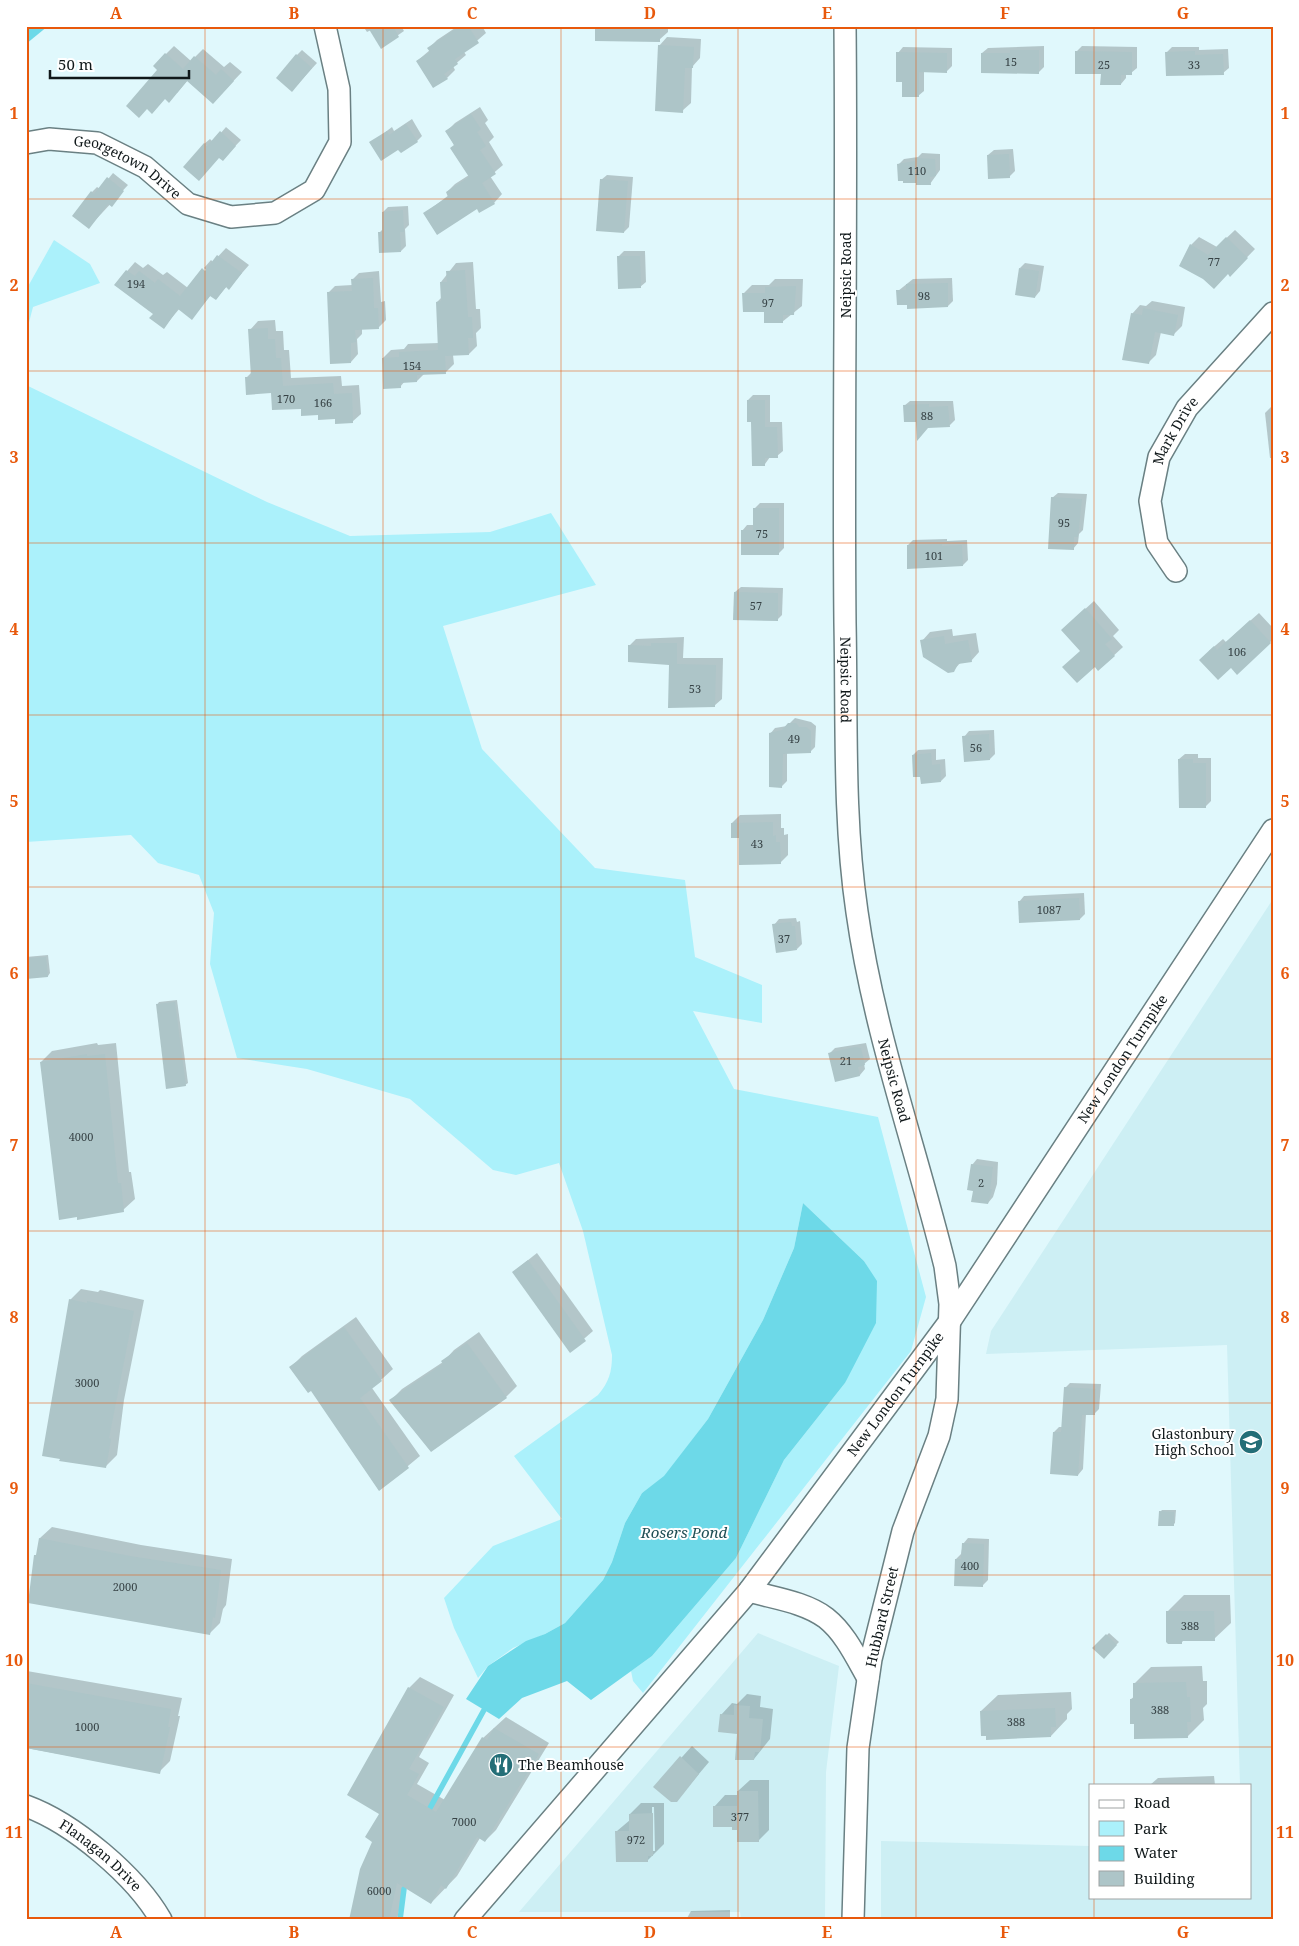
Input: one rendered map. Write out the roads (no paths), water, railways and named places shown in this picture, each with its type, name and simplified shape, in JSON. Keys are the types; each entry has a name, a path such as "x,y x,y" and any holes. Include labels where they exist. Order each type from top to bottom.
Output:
{"street":[{"name":"Georgetown Drive","path":"26,143 49,139 97,144 146,167 188,204 231,217 275,213 314,190 340,142 339,89 325,26"},
{"name":"Neipsic Road","path":"845,26 844,535 848,811 852,862 857,913 884,1042 945,1266 950,1321"},
{"name":"Mark Drive","path":"1176,571 1156,543 1150,501 1159,457 1187,408 1273,313"},
{"name":"New London Turnpike","path":"466,1919 748,1591 950,1321 1273,830"},
{"name":"Hubbard Street","path":"853,1920 856,1780 868,1678 882,1610 903,1531 944,1418 950,1321"},
{"path":"748,1591 802,1606 825,1617 848,1641 868,1678"},
{"name":"Flanagan Drive","path":"26,1806 47,1815 96,1848 134,1883 161,1920"}],"water":[{"path":"26,26 48,26 26,44"},
{"name":"Rosers Pond","path":"803,1203 864,1261 877,1281 876,1323 845,1383 784,1460 736,1558 652,1656 591,1700 567,1681 522,1698 499,1719 466,1699 488,1666 526,1641 545,1634 565,1623 603,1580 612,1562 625,1523 642,1493 664,1476 708,1419 763,1320 794,1248"}],"waterway":[{"path":"430,1808 484,1710"},
{"path":"400,1920 404,1889"}],"place":[{"name":"Glastonbury High School","path":"1251,1442"},
{"name":"The Beamhouse","path":"501,1765"}]}
